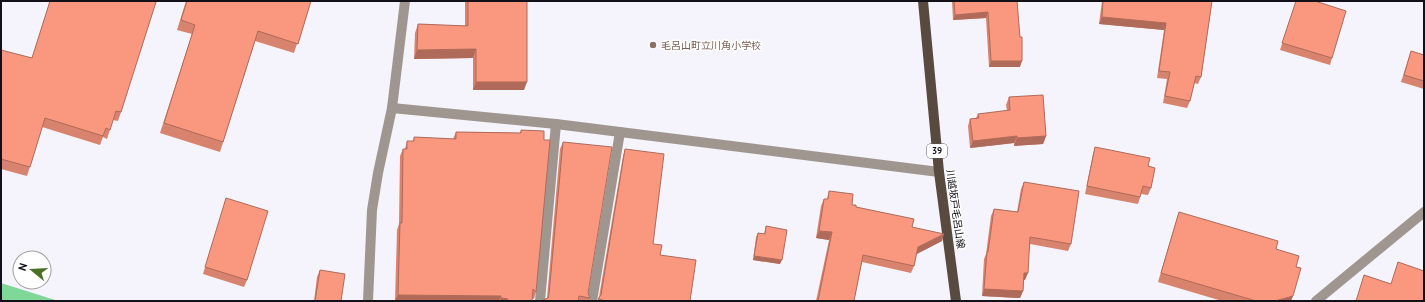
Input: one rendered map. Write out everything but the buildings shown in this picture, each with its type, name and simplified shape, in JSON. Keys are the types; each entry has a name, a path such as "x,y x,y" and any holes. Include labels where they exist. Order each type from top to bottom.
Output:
{"main road":[{"name":"川越坂戸毛呂山線","path":"923,1 939,172 956,301"}],"street":[{"path":"368,301 372,210 378,173 392,108 406,1"},
{"path":"392,108 556,124 939,172"},
{"path":"540,301 556,124"},
{"path":"592,301 620,132"},
{"path":"1316,301 1424,212"}],"green space":[{"path":"1,283 12,286 12,290 23,290 57,301 1,301"}],"place":[{"name":"毛呂山町立川角小学校","path":"653,45"}]}
